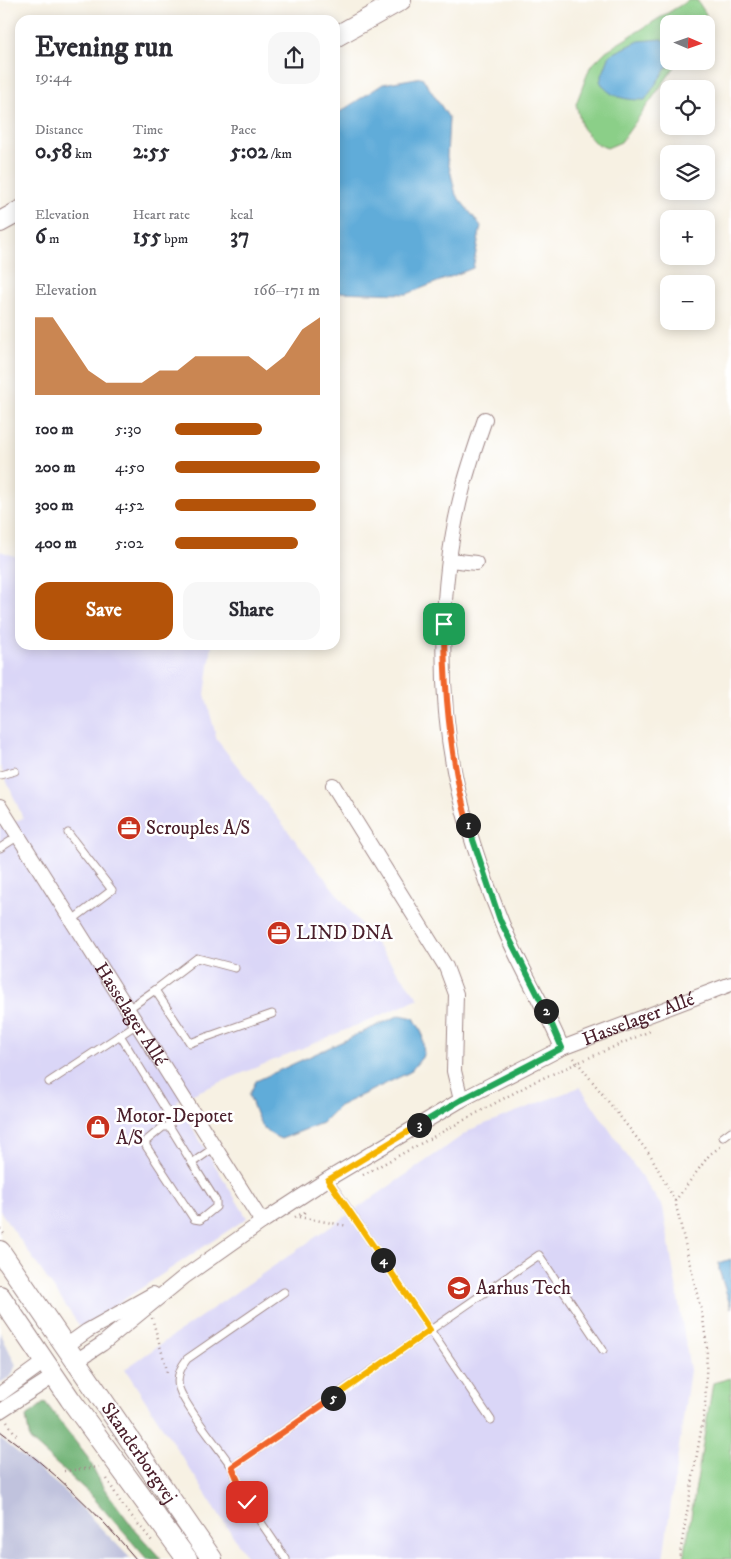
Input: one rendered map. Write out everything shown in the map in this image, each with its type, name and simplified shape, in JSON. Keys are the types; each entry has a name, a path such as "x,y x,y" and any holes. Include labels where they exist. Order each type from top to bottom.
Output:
{"main road":[{"path":"340,34 402,0"},
{"path":"0,222 15,214"},
{"name":"Skanderborgvej","path":"0,1250 212,1559"},
{"name":"Skanderborgvej","path":"0,1296 49,1369 187,1559"},
{"name":"Hasselager Allé","path":"49,1369 71,1354"}],"street":[{"path":"485,419 463,489 450,560 444,624 444,675 449,735 457,785 474,849 500,920 565,1046"},
{"path":"450,560 476,562"},
{"path":"333,786 446,967 456,994 454,1071 461,1100"},
{"name":"Hasselager Allé","path":"0,807 17,837 262,1222"},
{"name":"Hasselager Allé","path":"71,1354 102,1344 184,1277 262,1222 461,1100 565,1046 731,984"},
{"name":"Hasselager Allé","path":"71,1354 87,1330 184,1277"},
{"path":"0,1394 49,1369"},
{"path":"2,1411 49,1369"}],"lane":[{"path":"0,775 15,771"},
{"path":"68,833 112,890 71,921"},
{"path":"0,848 17,837"},
{"path":"128,1010 197,958 235,968"},
{"path":"155,990 190,1043 272,1014"},
{"path":"49,1082 137,1024"},
{"path":"120,1035 169,1115 170,1128 216,1200 216,1207 200,1220 194,1219 146,1146 146,1141 162,1127 170,1128"},
{"path":"723,1136 731,1131"},
{"path":"192,1163 215,1147"},
{"path":"328,1180 491,1420"},
{"path":"232,1467 539,1255 603,1350"},
{"path":"284,1292 187,1359 181,1367 178,1377 182,1397 232,1467 247,1502 286,1559"}],"path":[{"path":"360,1177 467,1117 576,1062 658,1027"},
{"path":"565,1046 651,1156 675,1201 703,1320 707,1348 705,1407 679,1559"},
{"path":"675,1201 710,1154 727,1143 723,1136"},
{"path":"297,1217 313,1207"},
{"path":"288,1218 297,1217 361,1228"},
{"path":"145,1309 154,1321 167,1370 166,1374"},
{"path":"2,1411 17,1436"},
{"path":"64,1471 99,1467"}],"shaded area":[{"path":"0,551 15,556 15,650 211,650 205,694 217,740 419,999 176,1101 247,1218 81,1328 0,1211 0,823 2,827 23,818 0,766"},
{"name":"Aarhus Tech","path":"580,1087 663,1208 690,1370 663,1559 248,1559 125,1369 472,1129"},
{"path":"0,1332 16,1365 11,1376 0,1383"},
{"path":"0,1438 65,1491 131,1559 0,1559"}],"green space":[{"path":"689,0 697,0 706,14 706,15 665,15"},
{"path":"660,18 660,70 673,70 665,80 660,80 660,88 621,142 607,148 595,143 582,128 576,104 590,67 606,51"},
{"path":"731,1378 731,1559 684,1559 713,1383"},
{"path":"45,1402 88,1458 103,1487 135,1530 161,1559 147,1559 89,1493 30,1440 26,1417"}],"water":[{"path":"660,39 660,70 665,70 645,100 619,97 608,91 600,81 610,55 639,41"},
{"path":"422,77 449,118 447,157 456,195 481,226 473,268 407,294 340,292 340,112 383,84"},
{"path":"400,1015 414,1018 422,1032 424,1055 410,1072 339,1106 322,1123 281,1139 263,1127 249,1095 256,1081"},
{"path":"731,1259 731,1308 719,1270 719,1263"}],"tram line":[{"path":"0,1431 72,1491 136,1559"}],"place":[{"name":"Scrouples A/S","path":"129,828"},
{"name":"LIND DNA","path":"279,933"},
{"name":"Motor-Depotet A/S","path":"98,1127"},
{"name":"Aarhus Tech","path":"459,1288"}],"route":[{"path":"247,1502 232,1467 430,1330 328,1180 461,1100 562,1048 550,1018 500,920 474,849 457,785 449,735 444,675 444,624"}]}
